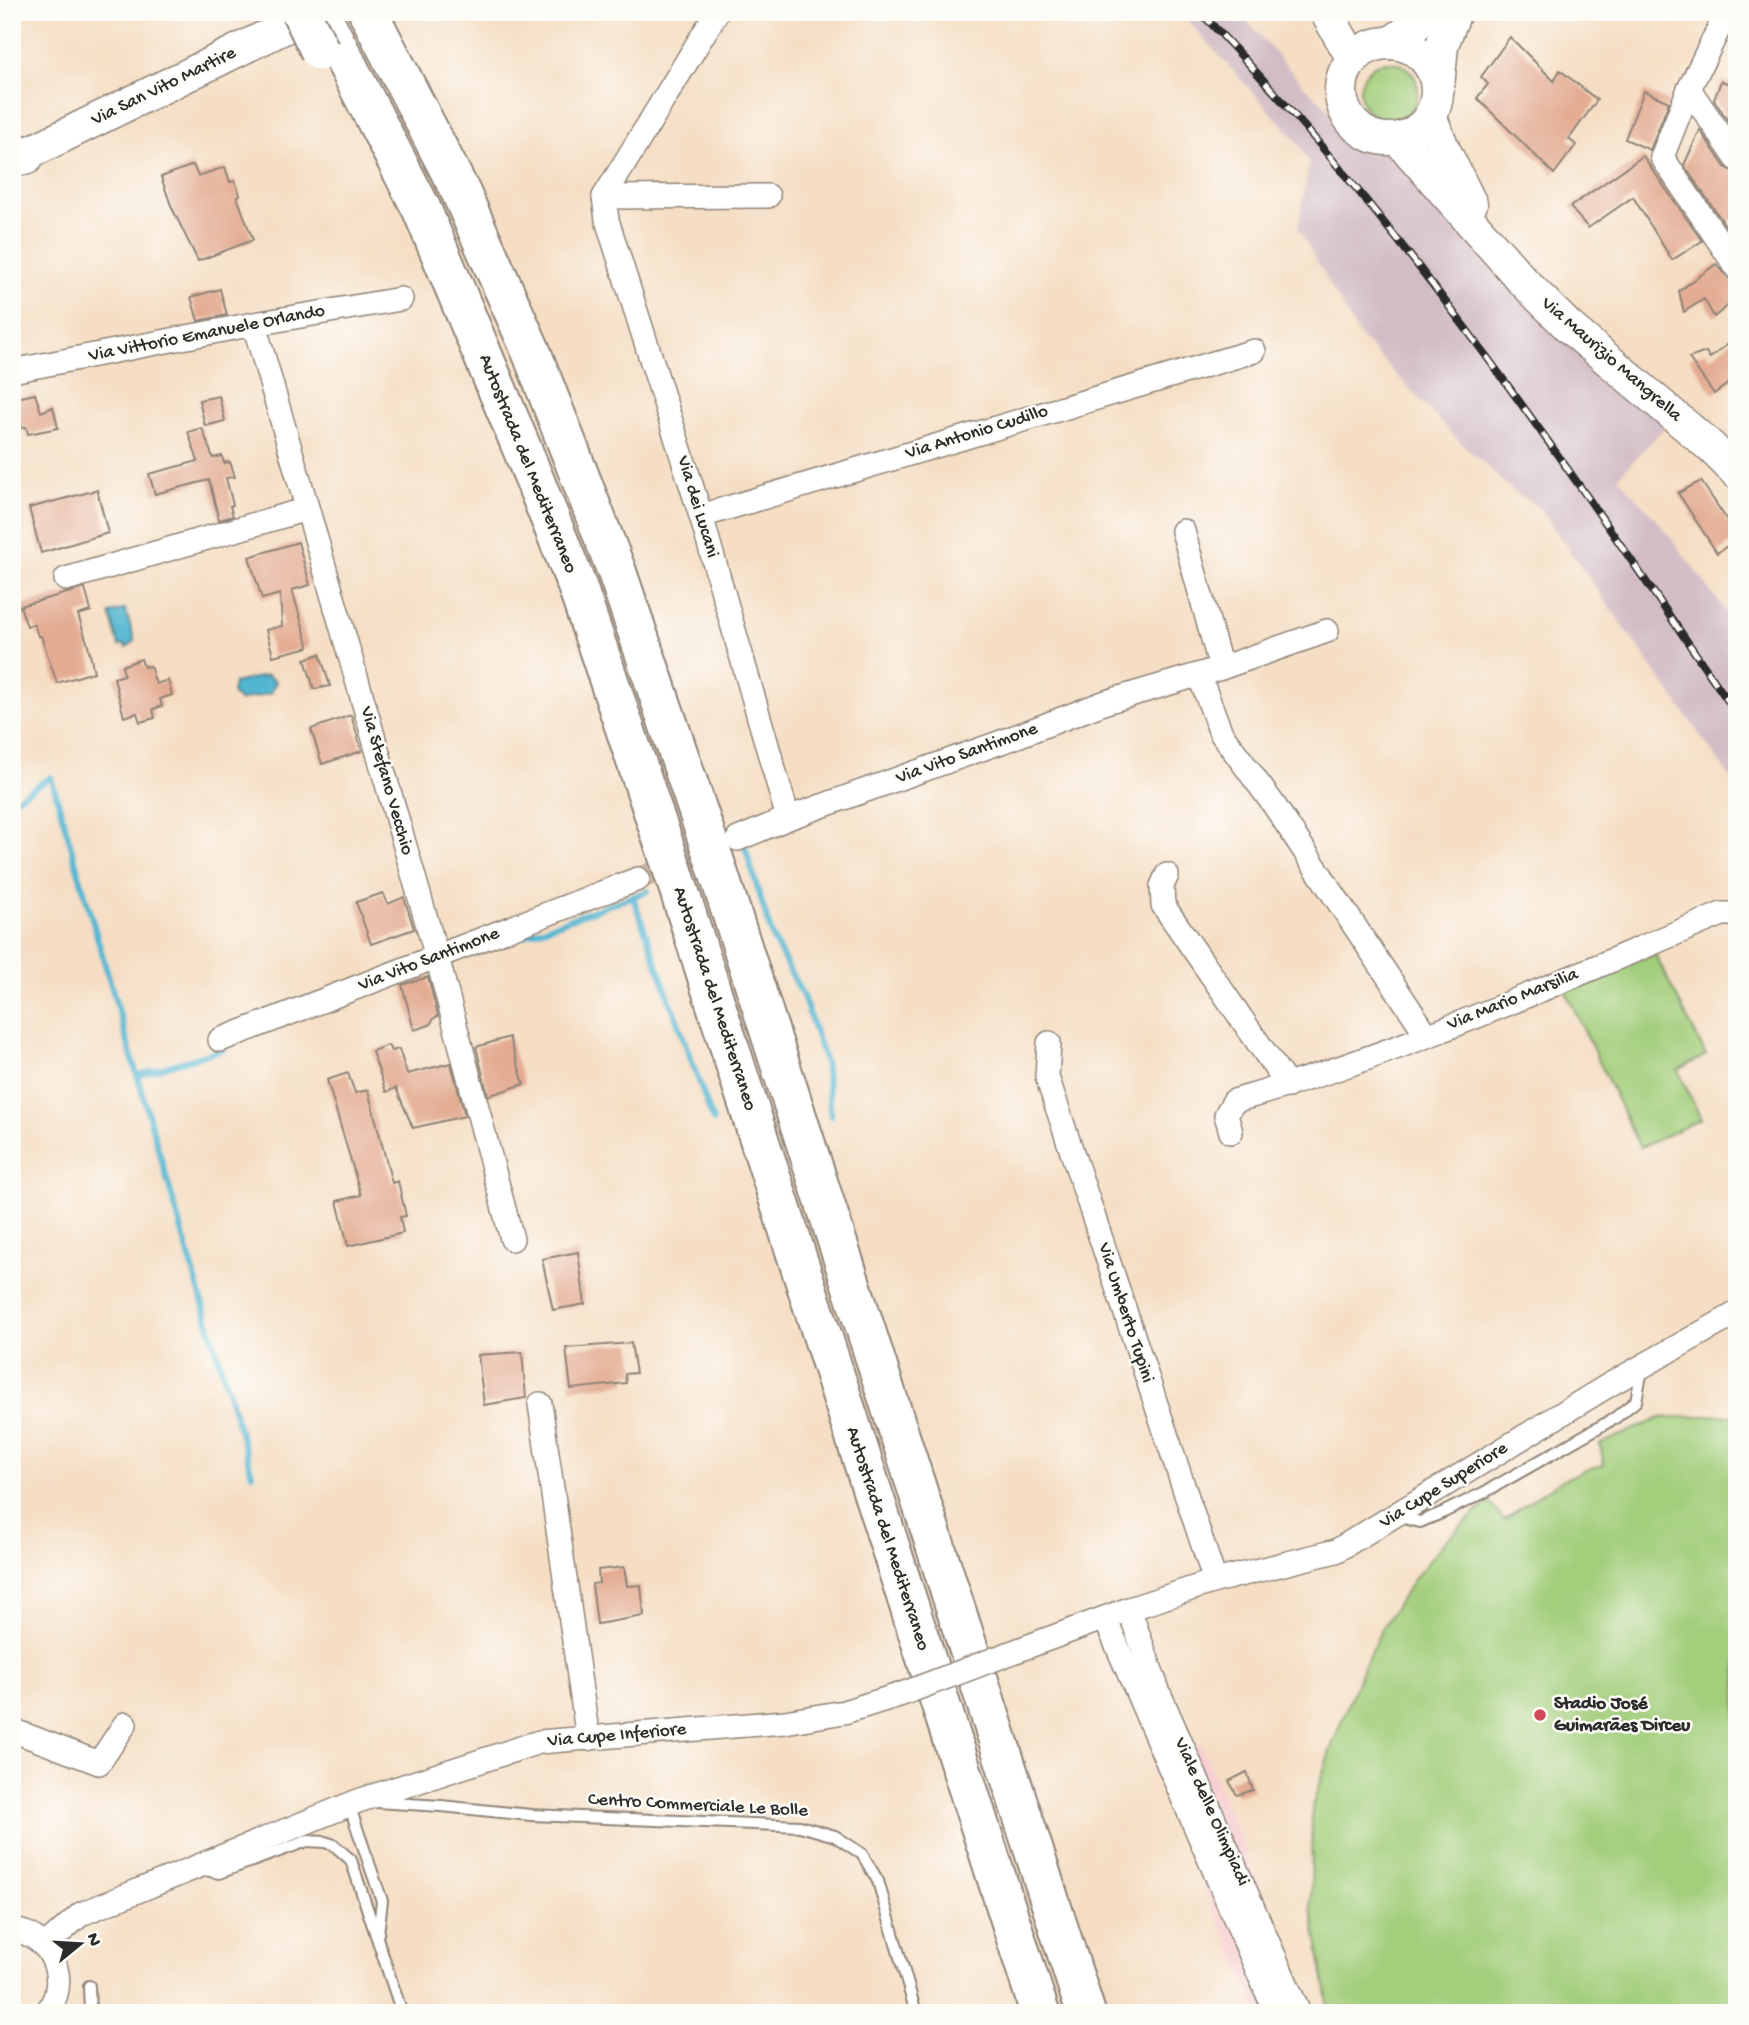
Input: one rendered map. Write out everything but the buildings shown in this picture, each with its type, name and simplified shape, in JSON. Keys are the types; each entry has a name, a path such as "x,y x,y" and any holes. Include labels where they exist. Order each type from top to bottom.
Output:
{"highway":[{"path":"301,12 331,53"},
{"path":"318,12 331,53"},
{"path":"386,20 531,351 617,572 713,856 1086,2013"},
{"name":"Autostrada del Mediterraneo","path":"331,53 449,309 486,363 533,475 590,625 673,871 1040,2013"}],"street":[{"name":"Via San Vito Martire","path":"17,158 318,12"},
{"path":"604,197 717,12"},
{"path":"1326,12 1372,49 1406,46 1419,54 1433,72 1434,106"},
{"path":"1343,12 1372,49"},
{"path":"1428,12 1417,24 1372,49 1345,72 1341,86 1342,101 1356,127 1369,135 1398,139 1411,134 1434,106 1442,45 1455,12"},
{"path":"1727,12 1689,89 1662,157 1737,268"},
{"path":"1689,89 1737,159"},
{"name":"Via Maurizio Mangrella","path":"1434,106 1444,150 1490,243"},
{"name":"Via Maurizio Mangrella","path":"1398,139 1522,280 1567,326 1711,447 1737,473"},
{"path":"604,197 768,196"},
{"name":"Via dei Lucani","path":"604,197 607,220 701,516 788,818"},
{"name":"Via Vittorio Emanuele Orlando","path":"12,371 254,324 401,299"},
{"name":"Via Stefano Vecchio","path":"254,324 438,957 512,1238"},
{"name":"Via Antonio Cudillo","path":"701,516 1254,351"},
{"path":"66,579 307,509"},
{"path":"1183,531 1221,668"},
{"name":"Via Vito Santimone","path":"738,839 788,818 1106,702 1221,668 1327,631"},
{"path":"1199,675 1221,733 1274,805 1427,1035"},
{"path":"1167,876 1163,886 1163,905 1288,1086"},
{"name":"Via Vito Santimone","path":"220,1040 638,879"},
{"name":"Via Mario Marsilia","path":"1231,1132 1226,1115 1234,1101 1288,1086 1427,1035 1722,914 1737,914"},
{"name":"Via Umberto Tupini","path":"1049,1042 1047,1077 1215,1581"},
{"name":"Via Cupe Superiore","path":"1129,1609 1215,1581 1336,1551 1643,1366 1734,1319"},
{"path":"540,1404 588,1739"},
{"name":"Via Cupe Inferiore","path":"45,1946 81,1914 354,1803 539,1742 785,1721 844,1712 902,1694 1129,1609"},
{"name":"Viale delle Olimpiadi","path":"1129,1609 1159,1693 1299,2013"},
{"name":"Viale delle Olimpiadi","path":"1105,1618 1144,1731 1276,2013"},
{"path":"12,1730 99,1763 125,1724"},
{"path":"15,1930 34,1937 45,1946 54,1960 58,1976 51,2006"}],"lane":[{"path":"1395,1516 1420,1522 1444,1512 1615,1419 1636,1401 1643,1366"},
{"path":"354,1803 382,1901 378,1937"},
{"name":"Centro Commerciale Le Bolle","path":"354,1803 442,1806 531,1815 800,1826 835,1836 862,1854 878,1881 916,2013"},
{"path":"194,1868 219,1872 307,1842 324,1842 345,1853 351,1860 402,2013"},
{"path":"89,1986 90,2013"}],"shaded area":[{"path":"1180,12 1239,12 1354,138 1401,159 1667,425 1618,477 1664,528 1737,627 1737,787 1540,509 1512,490 1455,437 1358,334 1298,228 1309,163 1296,140"},
{"path":"1200,1743 1312,2013 1259,2013 1151,1769"}],"green space":[{"path":"1389,62 1405,67 1413,75 1418,91 1413,107 1405,115 1389,120 1373,115 1365,107 1360,91 1365,75 1373,67"},
{"path":"1655,954 1706,1055 1678,1070 1701,1119 1640,1148 1565,990"},
{"name":"Stadio José Guimarães Dirceu","path":"1737,1416 1737,2013 1330,2013 1311,1908 1312,1807 1331,1748 1357,1682 1381,1630 1412,1582 1444,1542 1489,1501 1504,1520 1564,1480 1590,1468 1604,1465 1600,1444 1660,1418"}],"water":[{"path":"125,609 135,641 126,648 124,644 119,646 110,614"},
{"path":"268,675 276,681 271,693 239,701 232,693 234,683"}],"waterway":[{"path":"12,801 51,777 252,1474"},
{"path":"745,847 773,939 803,996 825,1062 831,1116"},
{"path":"476,953 648,891"},
{"path":"633,897 713,1121"},
{"path":"139,1075 224,1049"}],"tunnel":[{"path":"638,879 722,845"}],"railway":[{"path":"1200,12 1275,93 1416,263 1548,441 1737,714"}],"place":[{"name":"Stadio José Guimarães Dirceu","path":"1540,1715"}]}
